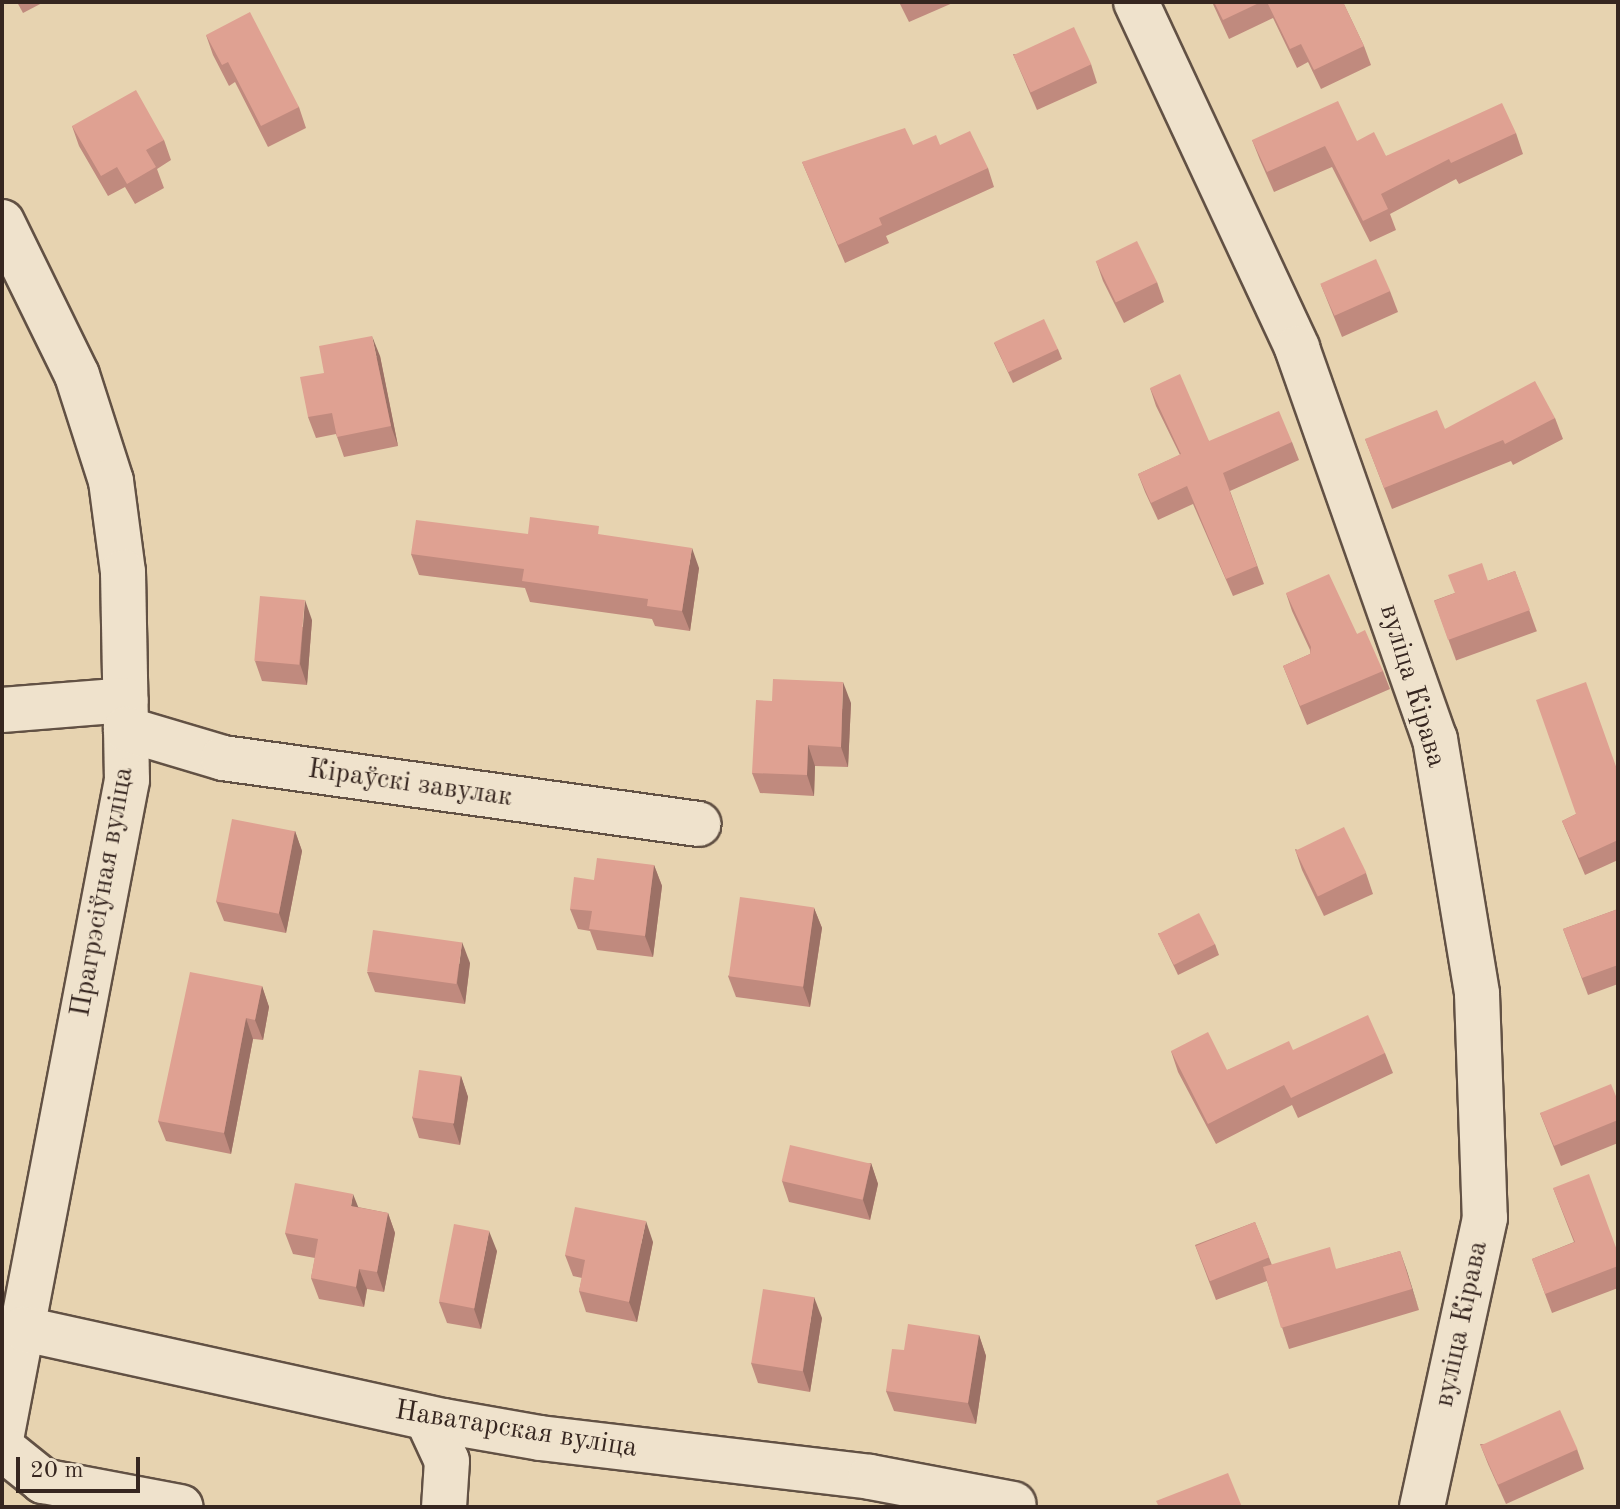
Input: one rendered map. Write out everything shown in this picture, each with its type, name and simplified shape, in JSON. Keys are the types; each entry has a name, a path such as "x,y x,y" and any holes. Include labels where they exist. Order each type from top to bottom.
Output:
{"street":[{"name":"вуліца Кірава","path":"1136,2 1297,348 1435,739 1477,994 1485,1218 1422,1507"},
{"name":"Прагрэсіўная вуліца","path":"2,222 77,375 111,481 123,572 127,780 109,890 46,1193 24,1329 2,1434"},
{"path":"2,710 126,714"},
{"name":"Кіраўскі завулак","path":"126,714 223,758 698,824"},
{"name":"Наватарская вуліца","path":"24,1329 427,1418 540,1438 870,1477 1013,1504"},
{"path":"427,1418 447,1461 444,1507"},
{"path":"2,1448 43,1481 181,1507"}],"building":[{"path":"1214,2 1261,2 1223,20"},
{"path":"1267,2 1343,2 1364,46 1314,70 1301,44 1290,49"},
{"path":"250,12 299,107 261,126 228,62 222,65 206,35"},
{"path":"1074,27 1091,64 1031,92 1013,55"},
{"path":"136,90 164,140 146,150 156,167 127,184 117,167 101,176 72,126"},
{"path":"1338,101 1357,141 1374,132 1386,156 1502,103 1516,133 1451,163 1449,159 1381,194 1388,209 1363,221 1325,146 1267,172 1252,140"},
{"path":"905,128 913,145 936,135 940,145 970,131 988,168 879,218 882,225 838,245 802,162"},
{"path":"1137,241 1157,282 1116,303 1096,261"},
{"path":"1376,259 1390,291 1335,316 1320,284"},
{"path":"1044,319 1058,349 1008,372 994,342"},
{"path":"372,336 391,426 337,437 332,413 308,417 300,377 324,373 319,346"},
{"path":"1180,374 1209,441 1279,411 1292,442 1223,473 1257,566 1226,579 1187,486 1151,503 1138,474 1181,454 1150,388"},
{"path":"1535,381 1555,418 1505,444 1503,440 1384,488 1365,439 1437,410 1445,429"},
{"path":"530,517 599,526 598,534 692,548 682,611 647,606 648,599 522,581 524,569 411,554 416,520 528,534"},
{"path":"1482,563 1488,581 1515,571 1530,610 1448,640 1434,601 1455,593 1448,575"},
{"path":"1329,574 1357,634 1365,630 1383,671 1300,706 1283,666 1310,654 1311,647 1286,593"},
{"path":"260,596 305,600 299,665 254,661"},
{"path":"773,679 843,682 841,747 808,745 807,775 752,773 756,700 772,701"},
{"path":"1586,682 1618,772 1618,840 1579,858 1562,821 1576,814 1536,700"},
{"path":"232,819 295,831 279,914 216,901"},
{"path":"1344,827 1366,873 1318,897 1295,851"},
{"path":"597,858 654,865 645,936 589,929 592,911 570,909 574,877 594,880"},
{"path":"740,897 814,907 803,987 729,976"},
{"path":"1618,909 1618,965 1582,978 1563,929"},
{"path":"1199,913 1215,944 1174,965 1158,934"},
{"path":"373,930 462,943 456,984 367,972"},
{"path":"190,972 262,986 255,1020 246,1018 224,1133 158,1121"},
{"path":"1368,1015 1385,1053 1291,1098 1284,1085 1208,1124 1171,1051 1208,1032 1227,1070 1289,1041 1293,1050"},
{"path":"419,1070 461,1076 454,1123 412,1118"},
{"path":"1611,1084 1618,1101 1618,1120 1554,1146 1540,1113"},
{"path":"790,1145 871,1164 863,1200 782,1181"},
{"path":"1589,1174 1618,1253 1618,1266 1545,1294 1532,1259 1575,1242 1553,1188"},
{"path":"295,1183 353,1194 351,1206 388,1213 377,1272 359,1269 356,1287 311,1278 318,1239 285,1233"},
{"path":"575,1207 646,1221 629,1302 579,1291 585,1260 565,1255"},
{"path":"1255,1222 1269,1257 1210,1281 1196,1246"},
{"path":"454,1224 489,1231 474,1308 439,1302"},
{"path":"1330,1247 1336,1269 1400,1251 1412,1289 1281,1328 1263,1267"},
{"path":"763,1289 814,1297 803,1371 751,1363"},
{"path":"908,1324 979,1335 968,1403 886,1391 892,1349 904,1350"},
{"path":"1560,1410 1577,1449 1498,1485 1481,1445"},
{"path":"1228,1473 1242,1507 1159,1507 1156,1501"}]}
